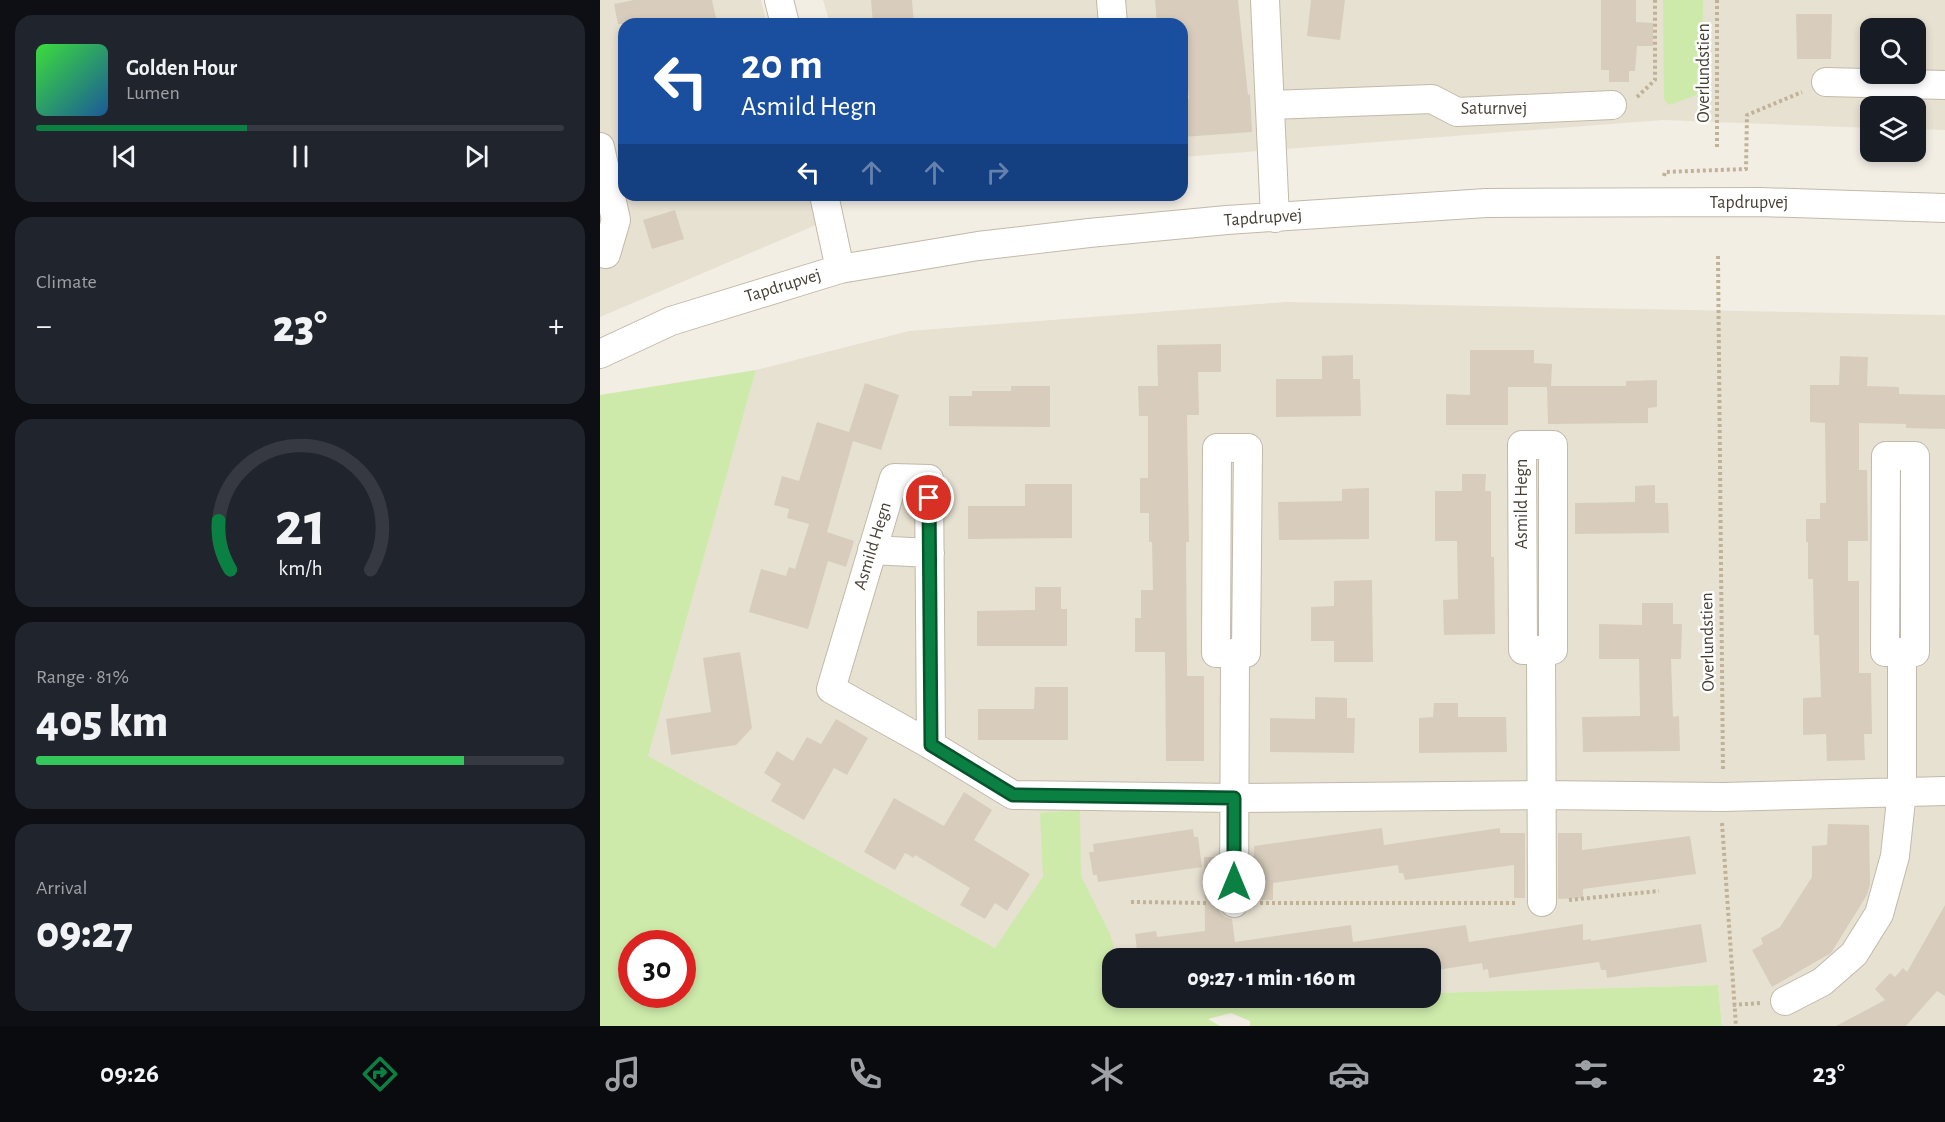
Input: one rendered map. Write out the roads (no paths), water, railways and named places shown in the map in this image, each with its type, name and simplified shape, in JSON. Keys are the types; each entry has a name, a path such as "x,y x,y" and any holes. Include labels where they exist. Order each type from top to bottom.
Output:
{"street":[{"path":"779,0 784,18"},
{"path":"1111,0 1112,18"},
{"path":"1264,0 1275,218"},
{"path":"1826,82 1945,85"},
{"name":"Saturnvej","path":"1270,105 1432,99 1457,112 1612,105"},
{"path":"600,147 616,220 606,254"},
{"path":"825,201 840,269"},
{"name":"Tapdrupvej","path":"600,354 671,321 840,269 978,246 1089,233 1486,203 1760,202 1945,207"},
{"name":"Asmild Hegn","path":"1522,445 1552,445 1553,650 1541,650 1523,650 1522,445"},
{"path":"1217,448 1248,448 1246,653 1235,653 1216,653 1217,448"},
{"path":"1886,456 1915,456 1915,652 1902,652 1885,652 1886,456"},
{"name":"Asmild Hegn","path":"931,745 929,479 894,478 831,689 931,745 1013,795 1234,798 1542,795 1723,797 1945,791"},
{"path":"872,550 930,553"},
{"path":"1541,650 1542,902"},
{"path":"1785,1001 1822,982 1854,954 1879,914 1895,856 1902,791 1902,652"},
{"path":"1234,903 1235,653"}]}
